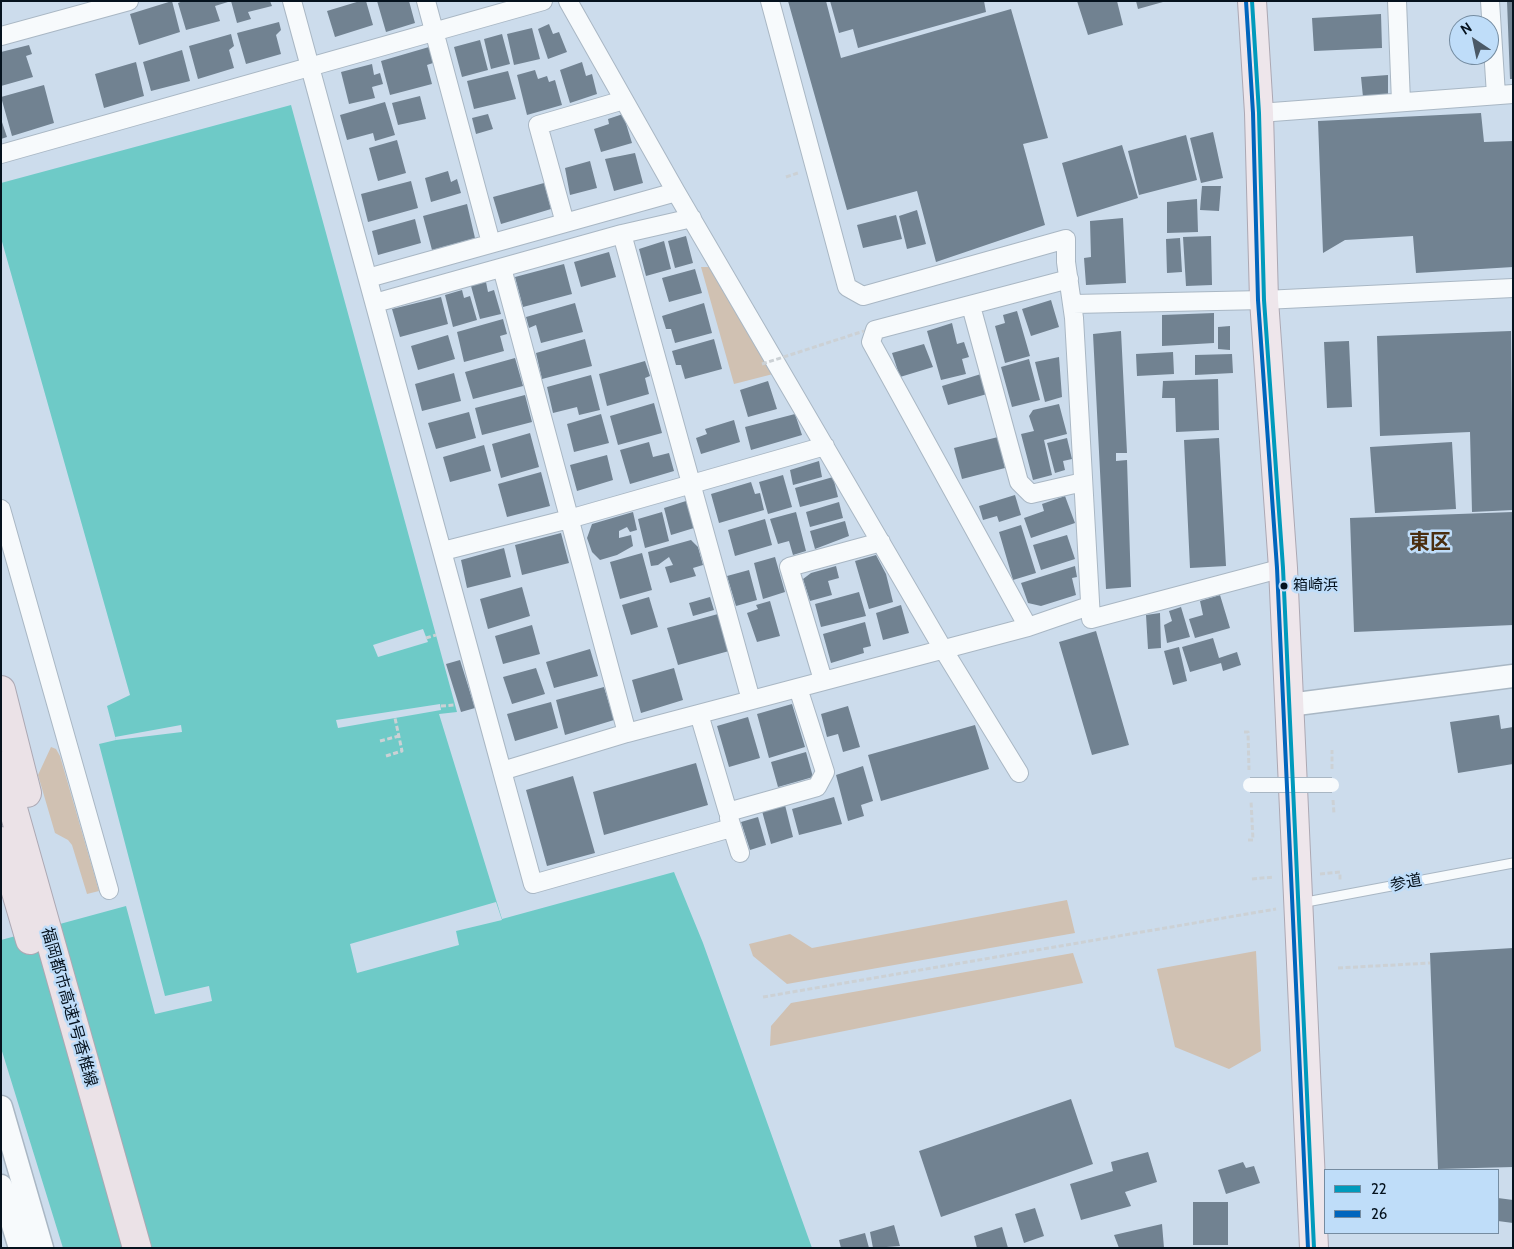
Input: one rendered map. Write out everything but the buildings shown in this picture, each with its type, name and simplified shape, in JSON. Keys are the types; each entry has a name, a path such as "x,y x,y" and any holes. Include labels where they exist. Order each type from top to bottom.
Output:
{"highway":[{"path":"1252,1 1259,113 1264,300 1283,568 1314,1248"},
{"path":"1,690 27,791 32,878"},
{"name":"福岡都市高速1号香椎線","path":"1,766 137,1248"},
{"name":"福岡都市高速1号香椎線","path":"1,841 124,1248"}],"street":[{"path":"1,36 129,1"},
{"path":"292,1 533,884 729,820 817,787 825,772 798,688"},
{"path":"426,1 491,243"},
{"path":"1,154 543,1"},
{"path":"568,1 676,192 943,649 1019,773"},
{"path":"770,1 847,287 863,296 1066,239 1073,304 1088,606 1091,620 1283,568"},
{"path":"1397,1 1401,102"},
{"path":"1259,113 1504,94 1490,1"},
{"path":"564,223 538,125 624,100"},
{"path":"368,278 676,192"},
{"path":"375,303 622,234 692,218"},
{"path":"622,234 693,484 751,700"},
{"path":"502,268 627,733"},
{"path":"1028,627 871,342 875,330 1069,279"},
{"path":"1073,304 1264,300 1513,288"},
{"path":"971,306 1019,482 1031,494 1082,482"},
{"path":"443,551 569,519 825,446"},
{"path":"1,508 109,890"},
{"path":"823,680 789,566 881,542"},
{"path":"502,771 627,733 1028,627 1088,606"},
{"path":"1289,705 1513,676"},
{"path":"699,714 740,853"},
{"path":"1250,786 1332,785"},
{"path":"1,1107 42,1248"},
{"path":"1,1186 20,1248"}],"lane":[{"name":"参道","path":"1299,904 1513,863"}],"path":[{"path":"762,364 864,331"},
{"path":"426,638 436,635"},
{"path":"441,706 455,704"},
{"path":"386,756 402,751 395,718"},
{"path":"1244,732 1248,732 1249,747"},
{"path":"380,741 399,736"},
{"path":"1248,840 1253,840 1252,827"},
{"path":"763,997 1076,942 1255,914 1299,904"},
{"path":"1338,968 1430,963"}],"shaded area":[{"path":"291,105 457,712 439,714 502,919 674,872 703,943 812,1248 1,1248 1,940 126,906 155,1014 212,1001 209,986 165,996 99,744 116,740 107,706 130,695 1,238 1,183"},
{"path":"701,267 711,267 773,374 734,384"},
{"path":"51,747 56,749 60,756 99,891 87,894 72,845 68,840 55,833 38,775"},
{"path":"1067,900 1075,933 787,984 753,956 749,944 790,934 812,948"},
{"path":"1256,951 1261,1051 1229,1069 1175,1047 1157,969"},
{"path":"1073,953 1083,983 770,1046 771,1026 791,1003"}],"pier":[{"path":"423,629 428,642 378,657 373,645"},
{"path":"440,704 441,710 338,728 336,720"},
{"path":"181,725 182,732 116,740 115,737"},
{"path":"496,902 502,920 456,931 459,945 357,973 350,944"},
{"path":"1,1048 63,1248 1,1248"}],"transit line":[{"name":"26","path":"1246,1 1253,113 1258,300 1277,568 1308,1248"},
{"name":"22","path":"1252,1 1259,113 1264,300 1283,568 1314,1248"}],"place":[{"name":"箱崎浜","path":"1284,586"}],"district":[{"name":"東区","path":"1430,543"}]}
